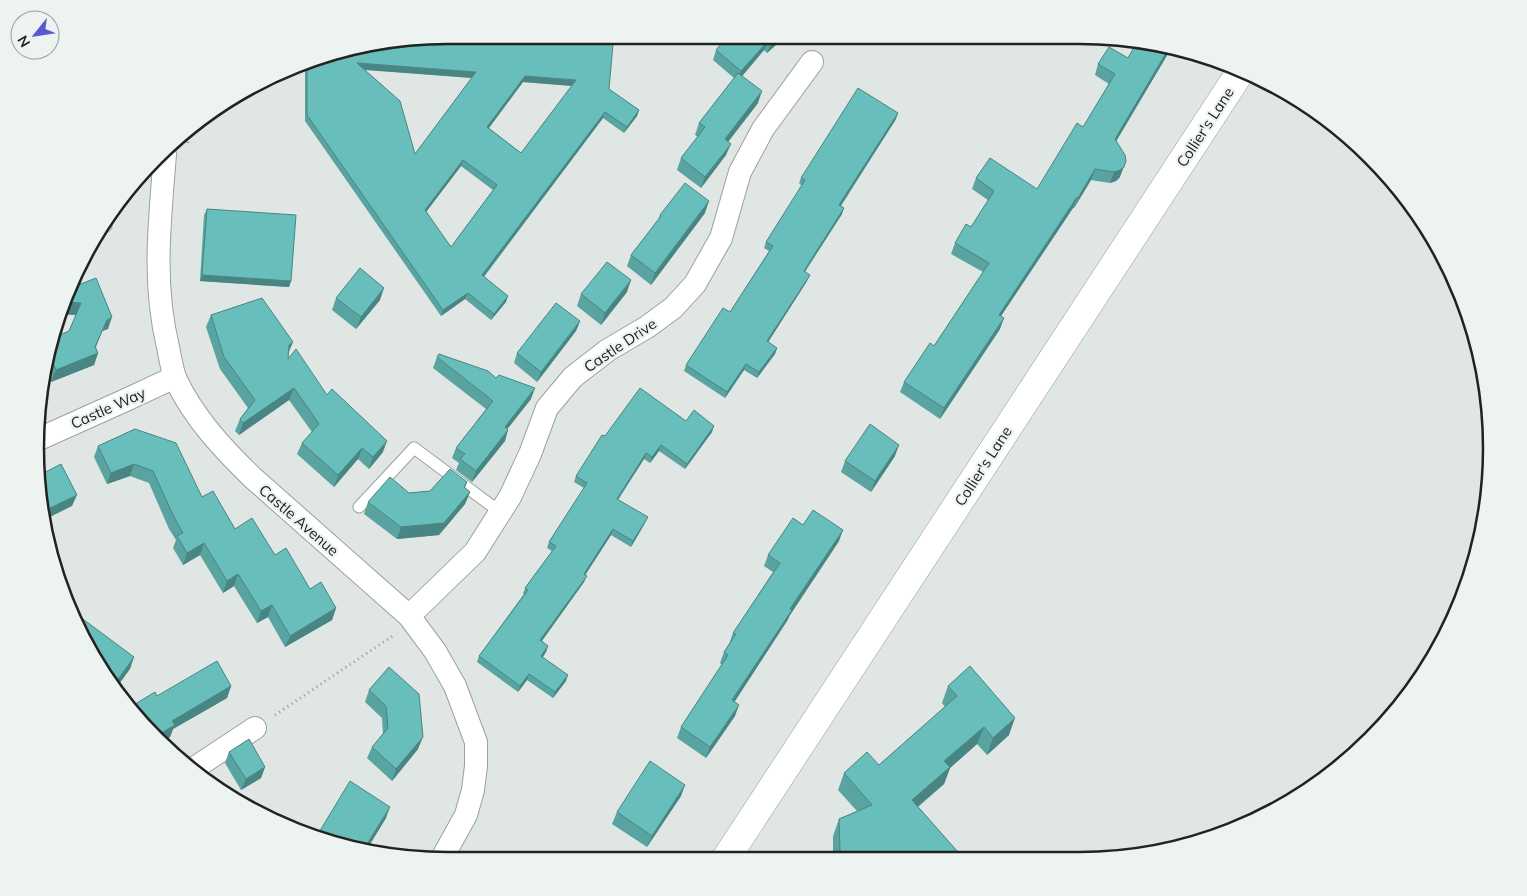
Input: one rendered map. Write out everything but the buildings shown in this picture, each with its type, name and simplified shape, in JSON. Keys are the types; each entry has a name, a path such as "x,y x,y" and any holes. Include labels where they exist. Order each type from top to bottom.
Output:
{"street":[{"name":"Castle Drive","path":"412,619 475,552 510,496 530,454 548,408 573,377 608,350 647,327 673,308 695,284 721,238 740,172 763,129 812,62"},
{"name":"Collier's Lane","path":"730,852 1237,76"},
{"name":"Castle Avenue","path":"165,160 158,235 158,280 164,328 175,377 182,392 205,427 231,457 271,496 412,619 435,651 455,686 476,742 476,766 473,790 466,815 445,852"},
{"name":"Castle Way","path":"44,437 175,377"},
{"path":"197,765 255,728"}],"lane":[{"path":"359,507 414,448 500,512"}],"path":[{"path":"187,147 188,138"},
{"path":"255,728 412,619"}]}
